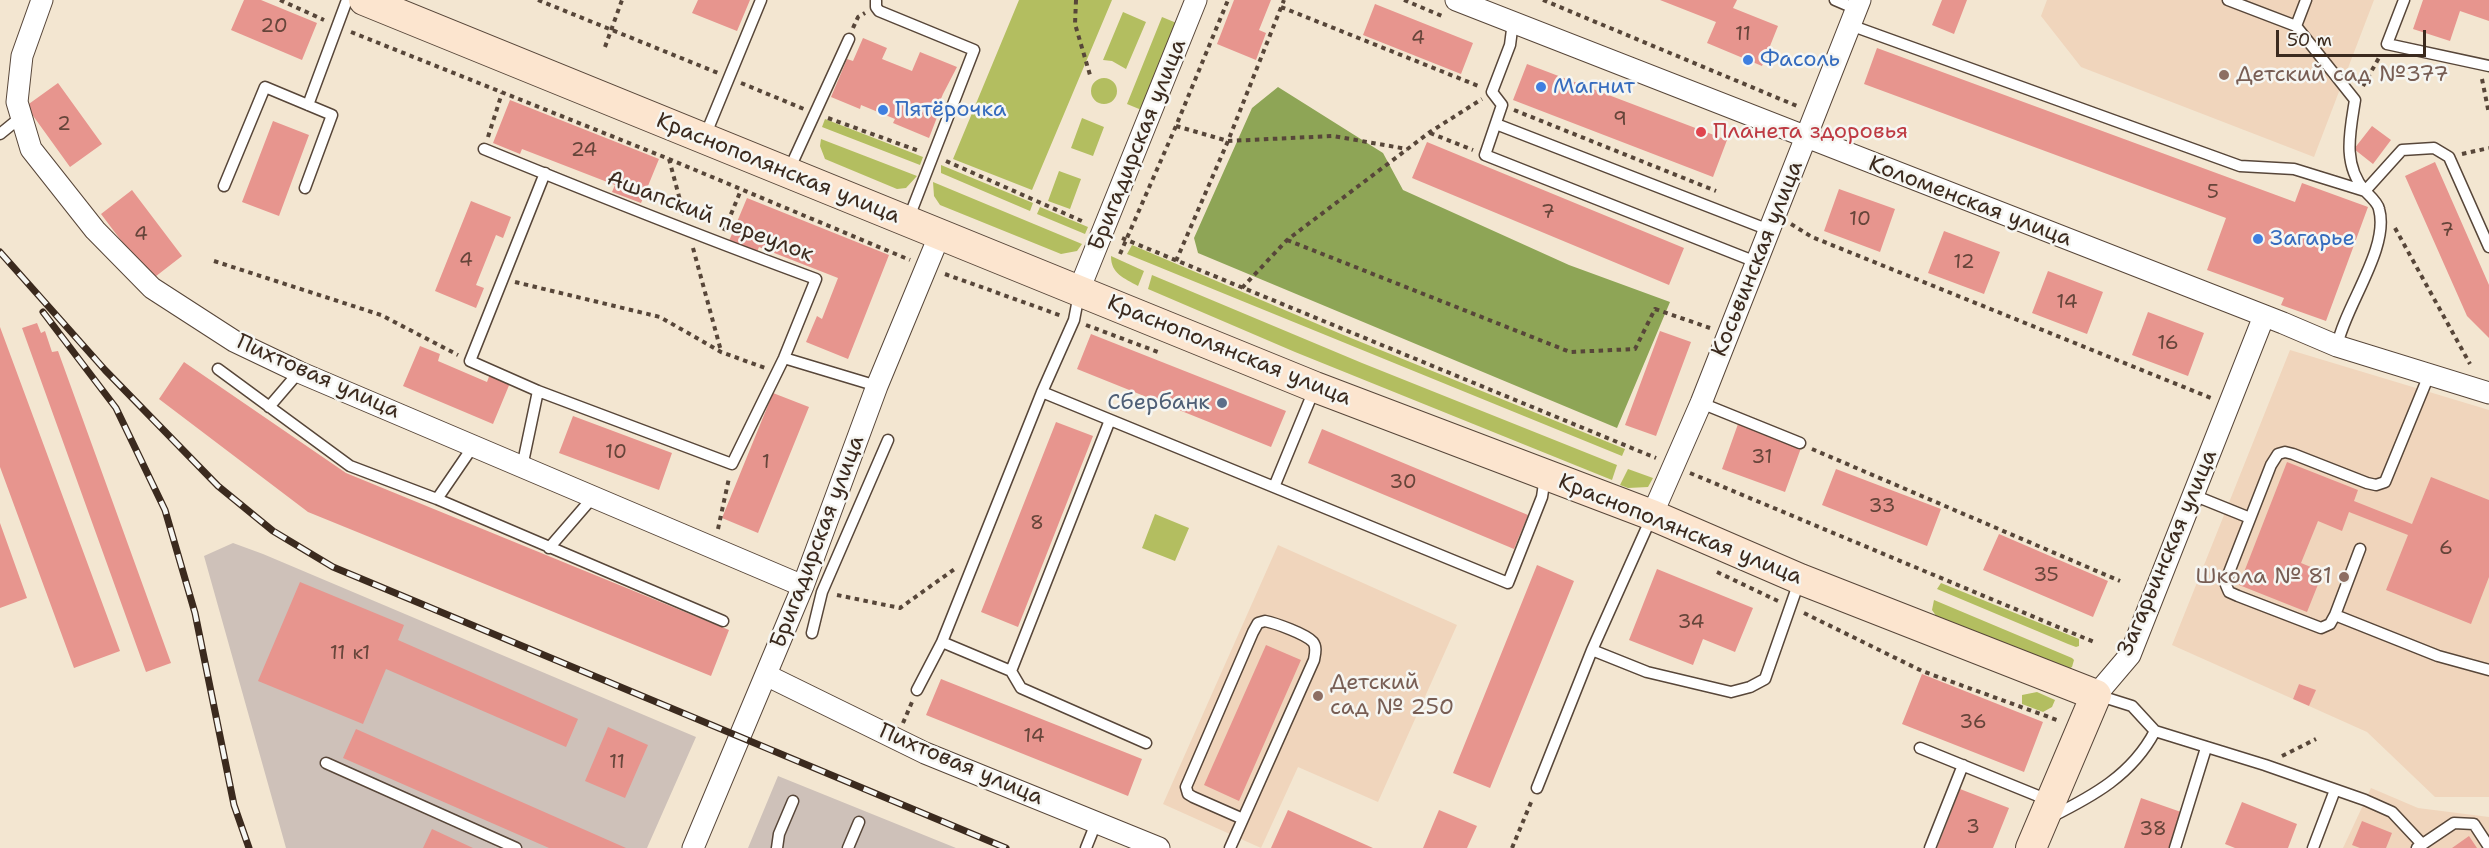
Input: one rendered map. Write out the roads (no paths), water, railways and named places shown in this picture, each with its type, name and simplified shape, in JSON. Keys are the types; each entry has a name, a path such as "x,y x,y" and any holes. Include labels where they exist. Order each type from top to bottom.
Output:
{"main road":[{"name":"Краснополянская улица","path":"364,0 1315,387 1652,515 1795,593 2096,695"},
{"name":"Загарьинская улица","path":"2031,848 2096,695"}],"street":[{"name":"Пихтовая улица","path":"42,0 22,56 17,102 31,149 95,230 152,288 234,341 299,372 812,589"},
{"name":"Бригадирская улица","path":"1080,290 1196,0"},
{"name":"Коломенская улица","path":"1456,0 2337,346 2489,393"},
{"name":"Косьвинская улица","path":"1652,515 1701,403 1855,11"},
{"name":"Бригадирская улица","path":"693,848 766,675 812,589 877,386 940,234"},
{"name":"Загарьинская улица","path":"2096,695 2130,655 2264,316"},
{"name":"Пихтовая улица","path":"766,675 925,753 1159,848"}],"lane":[{"path":"308,105 347,0"},
{"path":"704,139 761,0"},
{"path":"1835,0 1855,11 2240,166 2294,169 2365,191"},
{"path":"2228,0 2296,26 2355,100 2348,141 2351,164 2356,180 2379,207 2380,231 2370,264 2339,333 2337,346"},
{"path":"2296,26 2306,0"},
{"path":"2403,0 2387,44 2484,65"},
{"path":"876,4 879,11 974,50 907,221"},
{"path":"1513,22 1510,45 1492,92 1502,105 1485,154 1756,262"},
{"path":"788,173 849,39"},
{"path":"224,186 265,87 332,115 304,188"},
{"path":"0,134 21,117"},
{"path":"1496,124 1772,222"},
{"path":"2365,191 2402,150 2434,148 2449,157 2489,247"},
{"name":"Ашапский переулок","path":"484,149 688,231 816,279 784,358 732,464 538,391"},
{"path":"522,467 538,391 470,361 544,173"},
{"path":"917,690 942,642 1042,392 1074,320 1080,290"},
{"path":"784,358 877,386"},
{"path":"218,369 350,466 437,499 723,621"},
{"path":"270,407 299,372"},
{"path":"2360,549 2335,615 2330,624 2321,628 2229,592 2226,585 2271,465 2278,454 2285,452 2367,483 2376,485 2385,482 2390,475 2429,375"},
{"path":"1274,487 1315,387"},
{"path":"1042,392 1508,583 1542,497 1546,474"},
{"path":"1701,403 1800,443"},
{"path":"1011,670 1110,420"},
{"path":"812,633 812,589 888,440"},
{"path":"437,499 475,445"},
{"path":"2193,495 2250,518"},
{"path":"549,548 594,496"},
{"path":"1537,788 1592,650 1652,515"},
{"path":"1592,650 1647,672 1731,692 1750,687 1765,679 1795,593"},
{"path":"2335,615 2438,656 2489,670"},
{"path":"1230,848 1243,819 1314,660 1316,650 1313,642 1307,638 1265,621 1258,623 1253,632 1186,787 1188,794 1193,797 1243,819"},
{"path":"942,642 1011,670 1021,688 1146,742"},
{"path":"2096,695 2132,706 2155,731 2265,765 2392,812 2419,846 2454,823 2474,824 2489,847"},
{"path":"1920,748 1963,765 2047,811 2092,797 2144,752 2155,731"},
{"path":"2175,848 2206,748"},
{"path":"326,764 516,848"},
{"path":"1929,848 1963,765"},
{"path":"2313,848 2336,790"},
{"path":"777,848 779,834 793,801"},
{"path":"848,848 859,822"},
{"path":"1086,848 1096,823"}],"railway":[{"path":"0,252 105,370 218,486 273,531 333,567 1006,848"},
{"path":"43,312 116,408 165,510 195,613 234,805 249,848"}],"place":[{"name":"Фасоль","path":"1748,60"},
{"name":"Детский сад №377","path":"2224,75"},
{"name":"Магнит","path":"1541,87"},
{"name":"Пятёрочка","path":"883,110"},
{"name":"Планета здоровья","path":"1701,132"},
{"name":"Загарье","path":"2258,239"},
{"name":"Сбербанк","path":"1222,403"},
{"name":"Школа № 81","path":"2344,577"},
{"name":"Детский сад № 250","path":"1318,696"}]}
